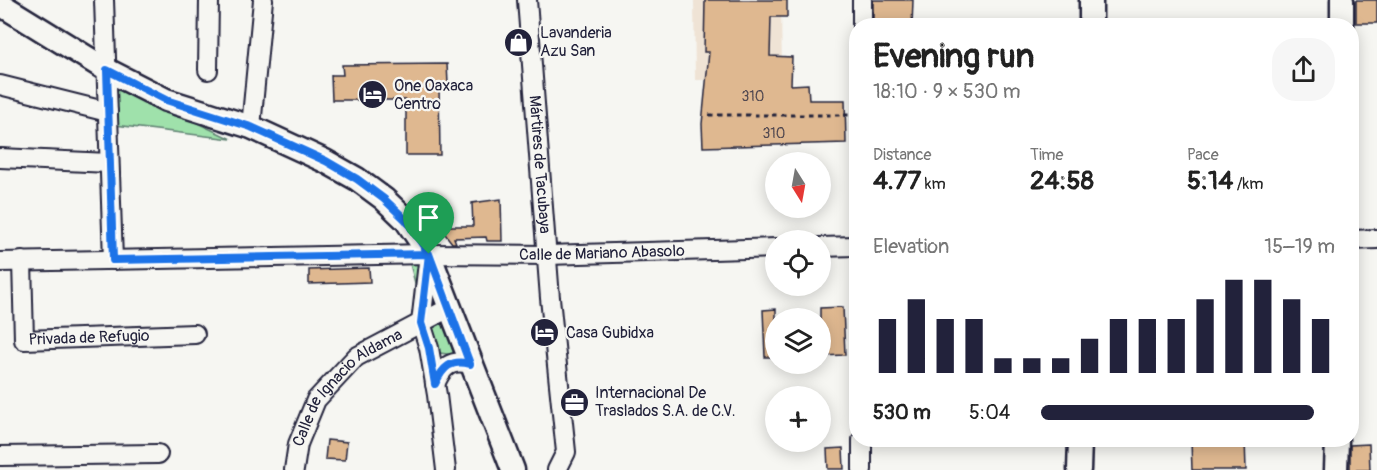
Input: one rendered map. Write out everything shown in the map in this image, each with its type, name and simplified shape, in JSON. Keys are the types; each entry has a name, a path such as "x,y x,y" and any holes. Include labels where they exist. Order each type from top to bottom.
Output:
{"main road":[{"path":"1091,0 1091,18"},
{"path":"1342,0 1342,18"},
{"path":"0,4 107,70 166,100 251,127 326,161 357,179 384,199 406,220 429,254 513,470"},
{"path":"1079,470 1080,447"},
{"path":"1336,447 1336,470"}],"street":[{"path":"104,0 113,260"},
{"path":"207,70 209,0"},
{"path":"251,127 263,0"},
{"name":"Mártires de Tacubaya","path":"527,0 550,298 566,452 557,470"},
{"path":"862,0 862,18"},
{"path":"0,85 108,112"},
{"path":"0,158 109,163"},
{"path":"1359,240 1377,239"},
{"path":"831,247 849,246"},
{"name":"Calle de Mariano Abasolo","path":"0,262 429,254 547,255 765,248"},
{"path":"429,254 421,323 429,348 446,470"},
{"name":"Privada de Refugio","path":"22,261 24,340 195,334"},
{"name":"Calle de Ignacio Aldama","path":"294,470 298,444 316,400 356,357 449,308"},
{"path":"435,384 448,365 458,361 470,364"},
{"path":"862,447 862,470"},
{"path":"0,456 158,454"}],"path":[{"path":"709,115 849,115"}],"shaded area":[{"path":"694,0 781,0 782,79 695,80"}],"green space":[{"path":"113,83 231,139 115,125"},
{"path":"428,256 454,355 433,352 409,260"}],"building":[{"path":"705,0 787,0 787,17 771,17 770,56 792,57 791,85 808,84 809,100 845,100 846,143 703,147 702,124 709,52 704,52"},
{"path":"873,0 913,0 912,18 873,18"},
{"path":"1356,0 1377,0 1377,23 1359,23 1359,18 1356,18"},
{"path":"447,64 448,84 439,84 440,155 406,155 406,100 332,100 331,75 343,75 342,65"},
{"path":"501,199 502,241 487,241 486,237 454,238 456,243 452,243 425,208 442,205 450,226 473,226 472,203"},
{"path":"369,268 370,282 309,284 309,270"},
{"path":"843,307 845,355 831,356 831,308 820,308"},
{"path":"763,310 765,310 765,357"},
{"path":"327,440 347,442 345,460 325,459"},
{"path":"1369,444 1370,470 1350,470 1350,447 1359,447 1359,445"},
{"path":"1191,447 1245,447 1246,470 1192,470"},
{"path":"843,448 844,469 828,469 827,452 831,452 831,449"}],"place":[{"name":"Lavanderia Azu San","path":"519,42"},
{"name":"One Oaxaca Centro","path":"373,95"},
{"name":"Casa Gubidxa","path":"545,333"},
{"name":"Internacional De Traslados S.A. de C.V.","path":"574,402"}],"route":[{"path":"429,254 113,260 107,70 166,100 251,127 326,161 357,179 384,199 406,220 429,254 421,323 429,348 435,384 448,365 458,361 470,364 429,254"}]}
